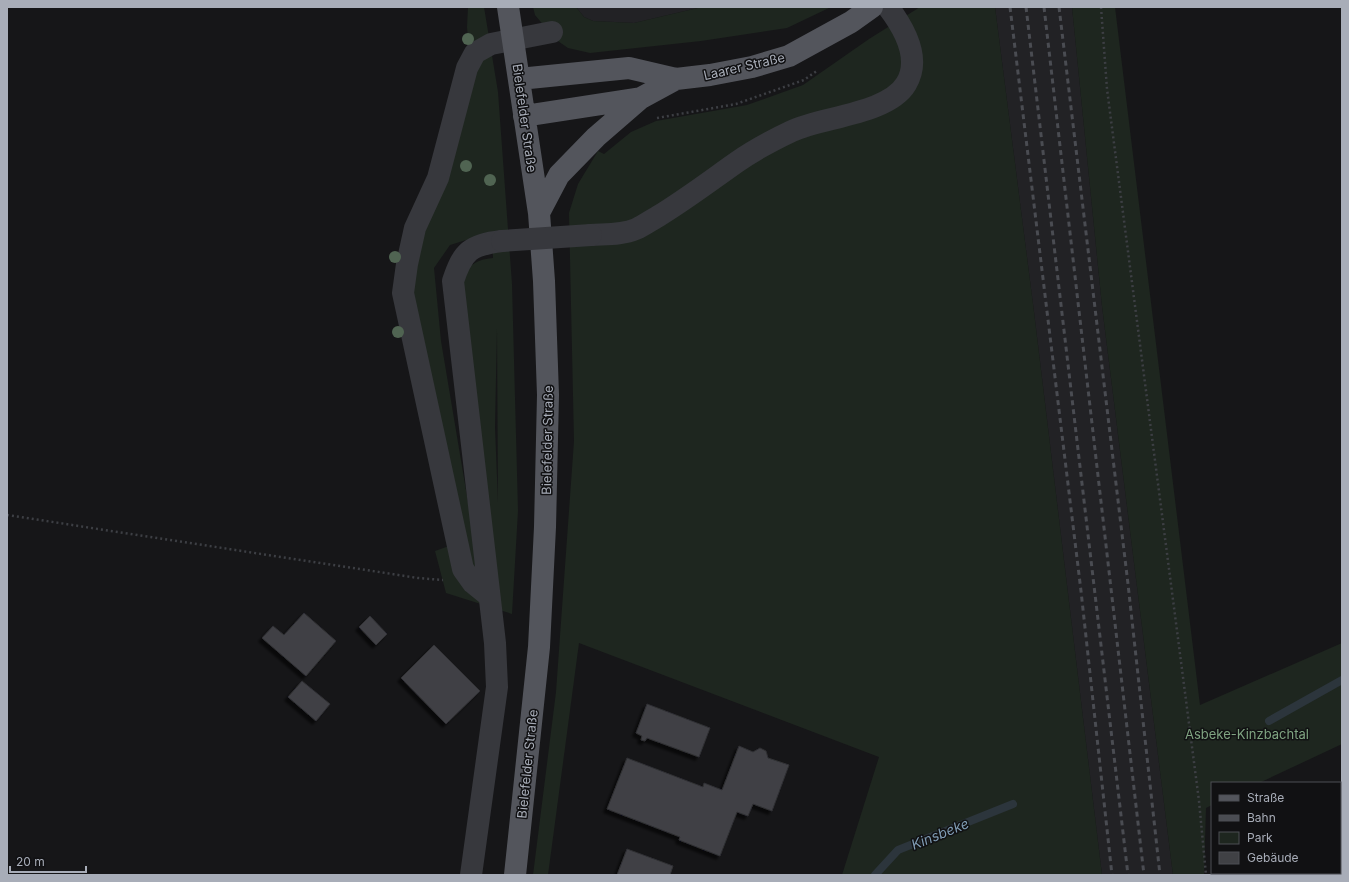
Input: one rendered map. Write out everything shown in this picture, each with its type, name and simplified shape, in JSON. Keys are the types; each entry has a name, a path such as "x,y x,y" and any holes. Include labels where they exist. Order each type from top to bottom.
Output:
{"main road":[{"name":"Bielefelder Straße","path":"508,7 539,213 548,395 545,527 539,647 515,875"},
{"name":"Laarer Straße","path":"520,79 629,68 676,79 710,75 752,67 789,56 851,22 872,7"},
{"name":"Laarer Straße","path":"524,116 641,98 676,79"},
{"path":"539,213 559,175 596,137 641,98"}],"lane":[{"path":"471,875 497,687 495,643 481,589 453,281 459,262 472,248 486,243 502,240 620,233 636,229 673,207 768,142 799,128 874,107 894,95 905,86 913,70 910,47 895,17 888,7"},
{"path":"481,589 463,569 403,293 407,264 415,228 438,178 467,68 475,53 491,44 552,32"}],"path":[{"path":"1100,7 1107,90 1195,770 1206,875"},
{"path":"7,515 481,589"}],"shaded area":[{"path":"576,7 702,7 634,23 593,21 584,17"},
{"path":"995,7 1072,7 1102,306 1173,875 1102,875 1034,312"}],"green space":[{"path":"468,7 484,7 498,92 512,284 518,511 512,614 446,593 435,551 460,542 406,292 472,81 467,27","holes":["492,232 493,258 475,263 470,267 464,279 461,305 474,538 441,341 434,268 450,245","497,328 498,503 495,427"]},
{"path":"533,7 576,7 584,17 593,21 634,23 702,7 831,7 787,28 701,41 590,53 568,48 555,39 535,15"},
{"path":"920,7 995,7 1034,312 1102,875 842,875 879,757 579,643 548,875 533,875 556,692 574,441 569,213 578,184 598,151 604,154 631,132 656,121 747,105 803,85 869,39"},
{"name":"Asbeke-Kinzbachtal","path":"1072,7 1115,7 1200,705 1342,643 1342,744 1261,782 1211,782 1211,806 1206,808 1204,875 1173,875 1102,306"}],"building":[{"path":"304,613 336,641 306,676 262,638 273,626 284,635"},
{"path":"370,616 387,634 376,645 359,627"},
{"path":"434,645 480,691 446,724 401,678"},
{"path":"302,681 330,704 316,721 288,697"},
{"path":"647,704 710,728 699,757 647,738 645,741 641,740 642,736 636,733"},
{"path":"739,746 753,752 760,748 766,751 768,758 789,765 772,811 753,804 748,816 737,812 720,856 679,840 680,837 607,809 627,758 703,787 704,783 722,790"},
{"path":"627,849 673,866 670,875 617,875"}],"waterway":[{"name":"Kinsbeke","path":"1269,721 1342,680"},
{"name":"Kinsbeke","path":"875,875 898,850 1013,804"}],"railway":[{"path":"1010,7 1081,591 1112,875"},
{"path":"1026,7 1128,875"},
{"path":"1044,7 1144,875"},
{"path":"1059,7 1128,584 1160,875"}]}
